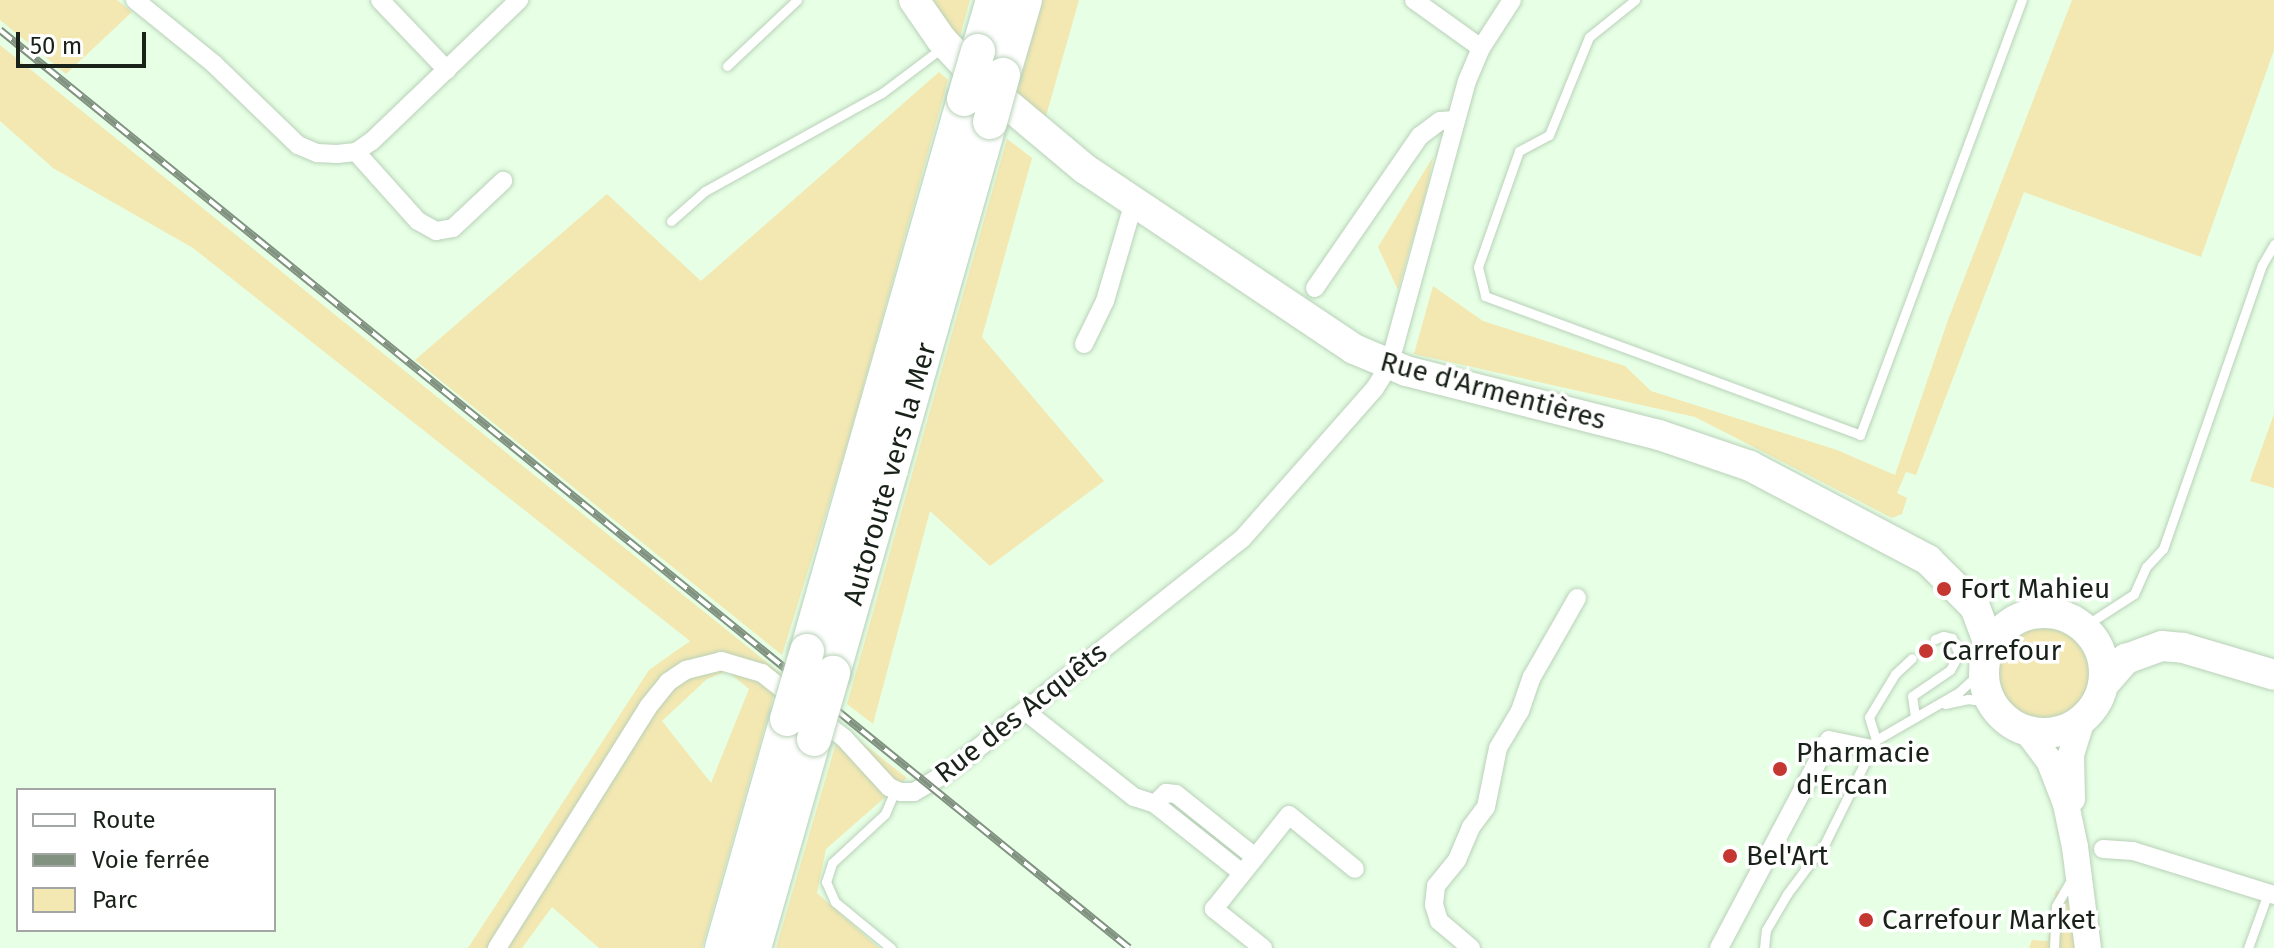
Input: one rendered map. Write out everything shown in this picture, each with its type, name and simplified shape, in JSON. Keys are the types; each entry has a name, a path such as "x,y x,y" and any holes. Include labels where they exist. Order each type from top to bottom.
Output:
{"highway":[{"path":"722,948 800,729 807,651 964,99 954,49 993,0"},
{"name":"Autoroute vers la Mer","path":"754,948 800,729 833,673 1025,0"}],"main road":[{"name":"Rue d'Armentières","path":"901,0 954,49"},
{"name":"Rue d'Armentières","path":"914,0 1001,100 1085,169 1345,344 1389,366 1723,454 1928,560 1962,573 2006,607 2032,614"},
{"name":"Rue d'Armentières","path":"1928,560 1975,607 1988,658"},
{"path":"2077,858 2052,765 2026,730 2011,722 1993,703 1985,682 1988,658 2004,628 2032,614 2063,616 2110,641 2154,636 2183,648 2274,674"},
{"path":"2087,631 2103,662 2103,685"},
{"path":"2088,948 2077,858 2071,755 2082,720 2116,667 2137,652 2162,646 2183,648"},
{"path":"2026,730 2059,731 2082,720"}],"street":[{"path":"380,0 447,70"},
{"path":"146,3 298,145 328,154 356,152 519,0"},
{"path":"1414,0 1481,48"},
{"path":"1389,366 1456,120 1481,48 1512,0"},
{"path":"1315,288 1420,136 1440,121 1456,120"},
{"path":"356,152 418,221 436,231 453,228 503,181"},
{"path":"1084,344 1105,301 1134,202"},
{"name":"Rue des Acquêts","path":"895,791 914,792 929,785 1242,539 1375,388 1389,366"},
{"path":"1471,948 1439,921 1434,899 1439,880 1457,860 1471,827 1486,807 1498,748 1520,711 1532,677 1577,598"},
{"path":"497,948 648,707 673,678 697,666 727,662 762,673 837,731 895,791"},
{"path":"1025,711 1134,797 1155,804 1242,873"},
{"path":"1719,948 1829,740 1874,745"},
{"path":"1155,804 1166,793 1176,794 1255,857"},
{"path":"1263,948 1214,909 1289,815 1355,869"},
{"path":"2103,849 2133,851 2271,894"}],"lane":[{"path":"727,66 797,0"},
{"path":"1635,0 1589,37 1549,135 1519,151 1478,267 1485,296 1860,435 2022,0"},
{"path":"671,221 705,191 882,93 954,49"},
{"path":"2087,631 2134,594 2146,567 2163,549 2262,265 2274,244"},
{"path":"1915,717 1912,696 1950,670 1959,654 1952,638 1943,636 1935,639"},
{"path":"1874,745 1869,717 1895,674 1912,658"},
{"path":"1764,948 1766,930 1787,894 1825,843 1874,745 1965,688 1988,658"},
{"path":"1937,706 1968,699 1993,703"},
{"path":"891,948 835,902 826,882 832,863 885,814 895,791"},
{"path":"2054,948 2056,906 2077,858"},
{"path":"2248,948 2271,894"}],"green space":[{"path":"0,0 117,0 132,12 66,74 0,20"},
{"path":"929,0 970,0 959,40"},
{"path":"1043,0 1079,0 1046,116 1015,99"},
{"path":"2072,0 2274,0 2274,50 2201,257 2024,192 1916,475 1906,472 1897,493 1907,498 1902,514 1892,518 1695,417 1414,354 1433,286 1483,321 1625,366 1651,391 1837,450 1895,475 1948,320"},
{"path":"0,45 780,673 702,948 599,948 552,907 522,948 468,948 649,670 690,641 193,248 53,168 0,121","holes":["727,671 749,689 711,783 662,721 707,679"]},
{"path":"939,72 948,80 850,435 782,655 415,360 607,194 701,281"},
{"path":"1007,139 1032,158 982,337 1104,481 990,566 930,511 873,724 847,704"},
{"path":"1433,157 1427,189 1398,290 1378,247"},
{"path":"2274,414 2274,488 2250,481"},
{"path":"2044,628 2061,631 2076,641 2086,656 2089,673 2086,690 2076,705 2061,715 2044,718 2027,715 2012,705 2002,690 1999,673 2002,656 2012,641 2027,631"},
{"path":"841,726 907,778 826,849 817,893 879,948 776,948"},
{"path":"2056,890 2070,900 2076,948 2029,948 2032,940 2048,941"}],"railway":[{"path":"0,30 1129,948"}],"place":[{"name":"Fort Mahieu","path":"1944,589"},
{"name":"Carrefour","path":"1926,651"},
{"name":"Pharmacie d'Ercan","path":"1780,769"},
{"name":"Bel'Art","path":"1730,856"},
{"name":"Carrefour Market","path":"1866,920"}]}
